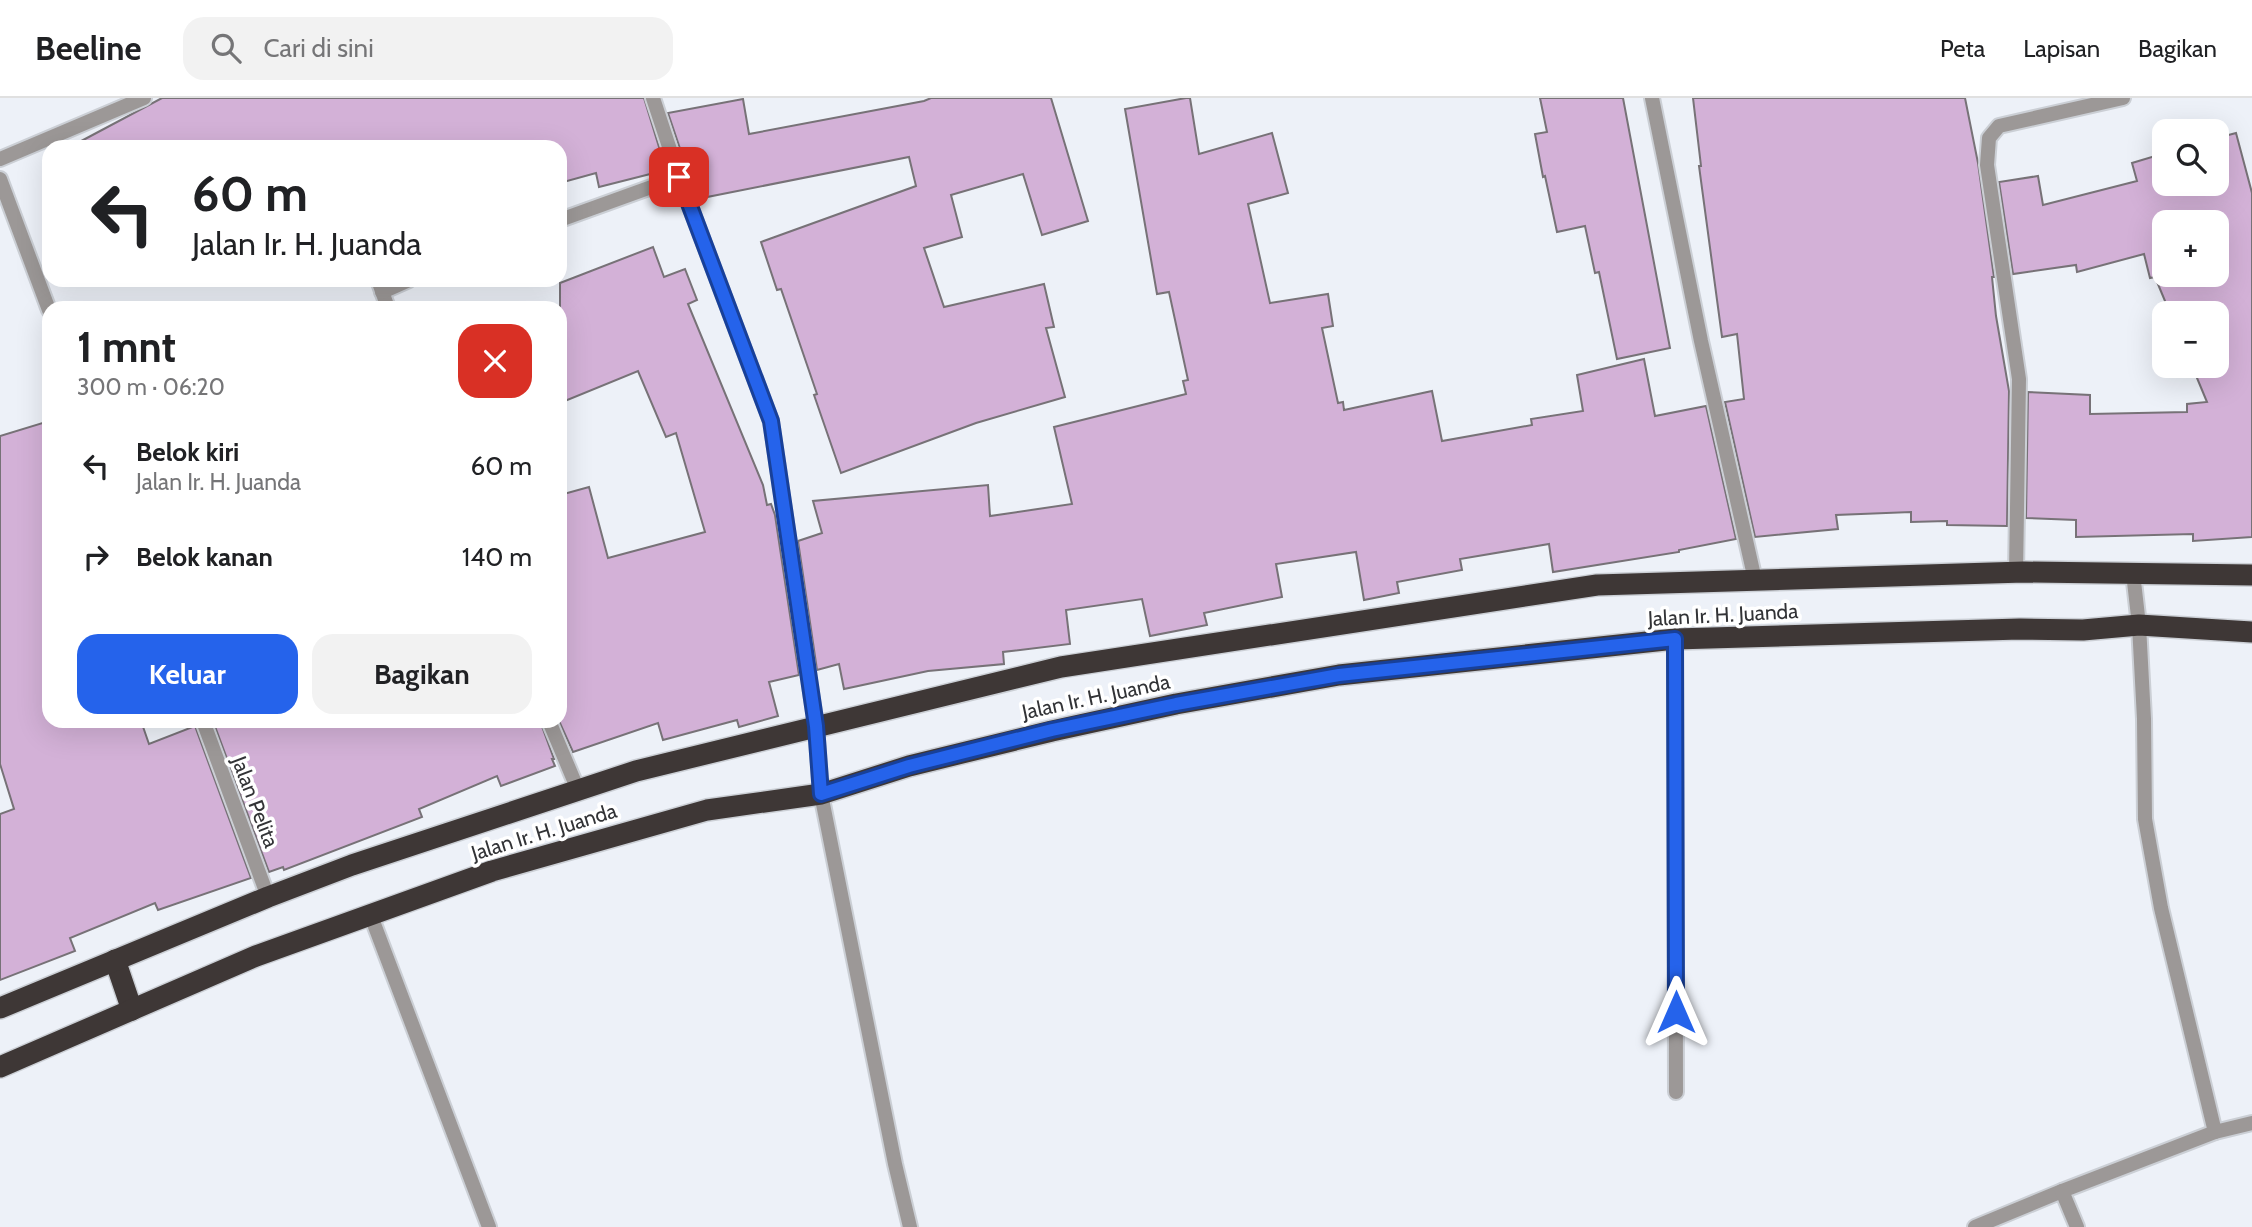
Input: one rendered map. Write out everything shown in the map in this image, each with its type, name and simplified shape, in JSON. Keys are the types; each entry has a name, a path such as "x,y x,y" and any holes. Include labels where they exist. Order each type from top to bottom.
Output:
{"highway":[{"name":"Jalan Ir. H. Juanda","path":"0,1008 352,865 636,771 1061,667 1597,585 2015,573 2252,575"},
{"name":"Jalan Ir. H. Juanda","path":"0,1067 256,956 492,871 707,810 821,794 909,766 1052,730 1176,704 1339,675 1675,639 2020,629 2083,630 2139,625 2252,632"},
{"path":"115,960 132,1010"}],"street":[{"path":"45,140 144,98"},
{"path":"653,98 679,177 771,421 816,726 821,794 892,1150 910,1227"},
{"path":"1652,98 1701,341 1755,580"},
{"path":"2015,573 2019,379 1987,166 1989,138 1999,125 2123,98"},
{"path":"0,159 42,141"},
{"path":"567,217 679,177"},
{"path":"0,179 46,301"},
{"path":"2133,573 2144,719 2145,819 2161,908 2215,1132"},
{"path":"1675,639 1676,1092"},
{"name":"Jalan Pelita","path":"206,728 268,897"},
{"path":"552,728 578,790"},
{"path":"371,916 489,1227"},
{"path":"1975,1227 2215,1132 2252,1123"},
{"path":"2062,1191 2077,1227"}],"building":[{"path":"162,98 644,98 666,170 599,187 596,173 567,181 567,140 83,140"},
{"path":"931,98 1051,98 1088,221 1042,235 1023,174 951,195 962,237 924,248 944,307 1044,284 1054,327 1046,328 1065,397 976,423 841,473 781,289 777,290 761,242 916,186 909,157 697,199 668,113 743,99 749,134"},
{"path":"1190,98 1199,154 1272,133 1288,193 1248,204 1270,303 1328,294 1333,326 1322,328 1338,403 1343,402 1344,410 1432,391 1442,441 1532,425 1531,419 1583,411 1577,375 1644,359 1655,416 1706,406 1736,539 1679,552 1553,572 1549,544 1460,559 1462,570 1397,582 1399,593 1364,600 1356,552 1276,564 1282,597 1204,613 1207,625 1150,636 1142,599 1066,610 1070,644 1003,652 1004,664 928,671 844,689 839,664 817,670 798,541 822,533 813,501 988,485 990,516 1072,504 1054,427 1186,394 1183,381 1188,380 1169,292 1157,294 1125,109"},
{"path":"1540,98 1623,98 1670,348 1617,359 1599,272 1595,273 1585,226 1557,232 1535,134 1547,132"},
{"path":"1693,98 1965,98 1978,163 1994,277 1996,316 2009,391 2007,526 1947,525 1947,521 1911,522 1911,512 1836,515 1838,529 1755,537 1725,402 1744,399 1737,334 1722,337 1699,166"},
{"path":"2236,133 2252,193 2252,537 2193,541 2193,534 2076,537 2076,520 2026,518 2028,392 2090,395 2090,414 2187,412 2187,404 2207,402 2197,378 2229,378 2229,301 2165,301 2159,287 2229,287 2229,210 2152,210 2152,278 2144,254 2077,272 2076,265 2013,274 1999,182 2038,176 2043,205 2137,181 2132,163 2152,157 2152,196 2229,196 2229,135"},
{"path":"653,247 664,277 685,269 697,300 688,304 763,485 767,505 771,504 775,515 799,675 769,682 778,716 739,727 737,720 663,740 658,723 573,752 562,728 567,728 567,493 589,487 608,558 705,532 676,433 666,437 638,371 567,400 567,301 560,301 560,287 567,287 567,280"},
{"path":"42,423 42,728 143,728 149,744 196,728 251,878 158,910 155,903 70,938 75,951 0,980 0,814 14,809 0,764 0,436"},
{"path":"216,728 543,728 555,766 501,786 497,776 419,809 422,817 284,870 283,867 269,872"}],"route":[{"path":"679,177 771,421 816,726 821,794 909,766 1052,730 1176,704 1339,675 1675,639 1676,1012"}]}
